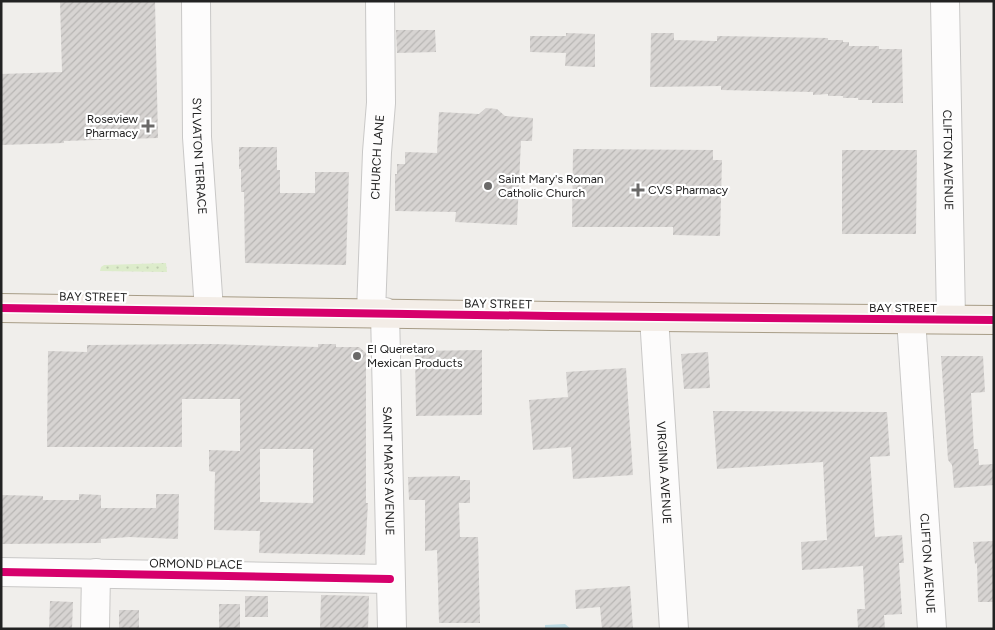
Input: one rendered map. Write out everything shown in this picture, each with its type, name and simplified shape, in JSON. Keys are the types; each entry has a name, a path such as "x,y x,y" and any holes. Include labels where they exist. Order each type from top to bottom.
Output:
{"main road":[{"name":"BAY STREET","path":"1,308 994,320"}],"street":[{"name":"SYLVATON TERRACE","path":"196,1 197,137 209,310"},
{"name":"CHURCH LANE","path":"378,312 376,152 381,103 380,1"},
{"name":"CLIFTON AVENUE","path":"945,1 951,319"},
{"name":"SAINT MARYS AVENUE","path":"378,312 392,629"},
{"name":"VIRGINIA AVENUE","path":"654,317 674,629"},
{"name":"CLIFTON AVENUE","path":"911,319 932,629"},
{"name":"ORMOND PLACE","path":"1,572 390,578"},
{"path":"95,629 96,573"}],"green space":[{"path":"166,263 167,272 100,271 104,265"}],"water":[{"path":"565,624 571,629 545,629 545,625"}],"building":[{"path":"60,1 155,1 158,138 1,145 1,74 62,72"},
{"path":"396,30 435,30 436,52 397,53"},
{"path":"566,33 595,34 595,67 565,66 566,53 530,52 530,36 566,36"},
{"path":"651,33 674,33 674,40 717,41 717,36 828,38 828,40 849,42 849,46 879,46 879,49 902,49 903,103 872,103 872,100 858,100 858,98 828,96 828,94 813,95 813,92 721,90 721,86 650,87"},
{"name":"Saint Mary's Roman Catholic Church","path":"486,108 497,109 505,116 533,118 532,141 521,141 517,225 455,222 456,212 395,211 395,174 397,174 397,164 405,164 405,152 437,153 439,112 479,114"},
{"path":"239,147 277,147 280,193 315,193 315,172 349,172 346,265 245,263 244,192 241,192"},
{"path":"573,149 713,150 713,160 722,160 720,236 673,235 673,227 572,227"},
{"path":"842,150 917,150 916,234 842,234"},
{"path":"213,344 318,347 318,344 336,344 336,347 359,347 366,353 366,503 368,503 365,555 259,553 260,531 214,530 215,472 209,471 209,450 240,451 240,399 182,399 182,447 47,447 48,351 87,352 87,345","holes":["260,449 313,449 313,503 260,502"]},
{"path":"482,350 482,415 416,416 415,351"},
{"path":"708,352 710,388 684,389 681,354"},
{"path":"941,356 983,356 985,392 971,393 974,449 978,449 979,465 994,464 994,485 954,488 952,465 948,460"},
{"path":"626,368 633,475 573,479 571,447 533,450 529,400 568,397 566,372"},
{"path":"713,411 887,412 890,456 870,457 875,537 902,535 904,563 899,563 902,614 884,615 885,629 858,629 857,609 865,609 863,566 802,570 801,542 827,540 823,462 717,469"},
{"path":"460,476 460,480 470,480 470,503 459,503 460,537 478,537 480,623 439,623 437,550 425,551 425,500 409,500 408,477"},
{"path":"79,494 101,495 101,508 156,508 156,494 179,494 178,539 129,537 101,539 101,543 1,544 1,495 43,496 43,500 79,500"},
{"path":"994,541 994,602 978,602 977,563 975,564 973,542"},
{"path":"630,586 633,629 602,629 600,607 576,609 575,590"},
{"path":"321,595 369,596 368,629 320,629"},
{"path":"245,596 268,596 268,617 245,617"},
{"path":"50,601 73,602 72,629 49,629"},
{"path":"219,604 240,604 240,629 219,629"},
{"path":"119,610 139,610 139,629 119,629"}],"cycle path":[{"path":"1,308 994,320"},
{"path":"1,572 390,579"}],"place":[{"name":"Roseview Pharmacy","path":"148,126"},
{"name":"Saint Mary's Roman Catholic Church","path":"488,186"},
{"name":"CVS Pharmacy","path":"638,190"},
{"name":"El Queretaro Mexican Products","path":"357,356"}]}
